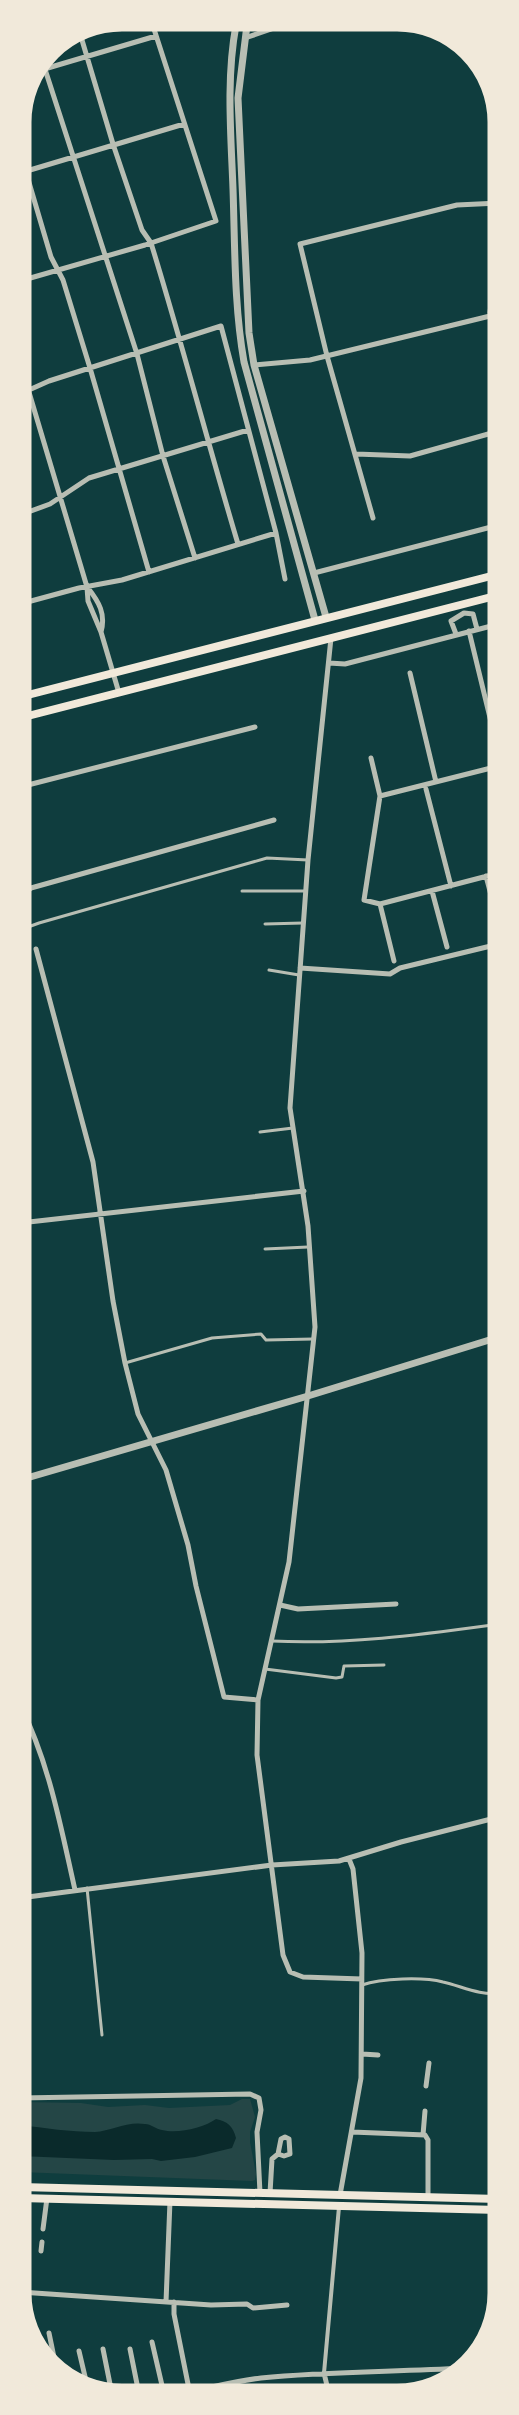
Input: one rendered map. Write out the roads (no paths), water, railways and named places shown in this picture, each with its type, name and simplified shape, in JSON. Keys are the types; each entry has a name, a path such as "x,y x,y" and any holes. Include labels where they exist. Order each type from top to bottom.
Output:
{"main road":[{"path":"30,694 489,576"},
{"path":"30,715 332,638 463,609 489,599"},
{"path":"30,2187 489,2199"},
{"path":"30,2198 489,2210"}],"street":[{"path":"30,278 151,243 216,221 154,30"},
{"path":"235,30 230,81 238,332 244,362 315,621"},
{"path":"246,30 238,98 249,333 254,365 326,617"},
{"path":"245,38 268,30"},
{"path":"50,65 156,36"},
{"path":"81,40 142,230 151,243 181,340 207,443 238,544"},
{"path":"45,72 137,354 163,456 195,558"},
{"path":"30,170 184,124"},
{"path":"30,192 57,271 63,280 149,572"},
{"path":"373,518 327,356 300,244 457,205 489,203"},
{"path":"254,365 310,360 489,316"},
{"path":"30,388 221,326 276,533 285,579"},
{"path":"30,396 87,587 102,611 104,621 101,632 118,693"},
{"path":"30,511 51,504 59,496 88,478 248,430"},
{"path":"356,454 410,456 489,434"},
{"path":"314,573 489,528"},
{"path":"30,601 149,572 276,533"},
{"path":"456,634 451,621 463,609 473,614 477,629"},
{"path":"329,663 345,664 489,626"},
{"path":"469,631 489,714"},
{"path":"332,638 308,860 290,1108 304,1191 310,1247 313,1339 289,1562 258,1700 257,1755 283,1955 290,1972 303,1977 362,1982"},
{"path":"410,673 436,782"},
{"path":"30,785 255,727"},
{"path":"371,758 380,796 364,900 380,904 489,875"},
{"path":"380,796 489,769"},
{"path":"426,789 451,886"},
{"path":"30,889 274,820"},
{"path":"486,876 489,887"},
{"path":"432,891 447,947"},
{"path":"380,904 394,961"},
{"path":"300,972 390,974 400,968 489,946"},
{"path":"36,949 85,1125 102,1214 113,1301 138,1414 166,1470 188,1545 224,1697 258,1700"},
{"path":"30,1222 304,1191"},
{"path":"30,1477 489,1340"},
{"path":"280,1605 298,1609 396,1604"},
{"path":"30,1726 49,1783 75,1890"},
{"path":"30,1897 272,1865 349,1859 402,1842 489,1820"},
{"path":"340,2195 361,2078 362,2054 362,1953 353,1869 349,1859"},
{"path":"362,2054 378,2055"},
{"path":"426,2086 429,2063"},
{"path":"30,2098 250,2094 259,2098 261,2110 257,2132 260,2193"},
{"path":"423,2135 425,2111"},
{"path":"352,2132 423,2135 428,2140 428,2197"},
{"path":"270,2193 272,2159 278,2154"},
{"path":"43,2229 47,2198"},
{"path":"166,2302 170,2201"},
{"path":"326,2385 324,2373 339,2206"},
{"path":"41,2251 42,2242"},
{"path":"30,2293 166,2302 247,2304 253,2308 287,2305"},
{"path":"174,2302 174,2314 188,2385"},
{"path":"49,2333 53,2354"},
{"path":"152,2342 162,2385"},
{"path":"103,2349 110,2384"},
{"path":"130,2349 137,2385"},
{"path":"80,2351 85,2378"},
{"path":"229,2385 258,2379 324,2373 448,2370"}],"lane":[{"path":"30,927 267,858 308,860"},
{"path":"242,891 306,891"},
{"path":"265,924 303,924"},
{"path":"269,970 300,972"},
{"path":"260,1132 293,1128"},
{"path":"265,1250 310,1247"},
{"path":"125,1363 212,1338 261,1334 266,1340 313,1339"},
{"path":"273,1641 296,1642 396,1636 489,1625"},
{"path":"265,1669 336,1678 342,1677 344,1666 384,1665"},
{"path":"87,1888 102,2035"},
{"path":"362,1982 440,1981 473,1991 489,1992"}]}
